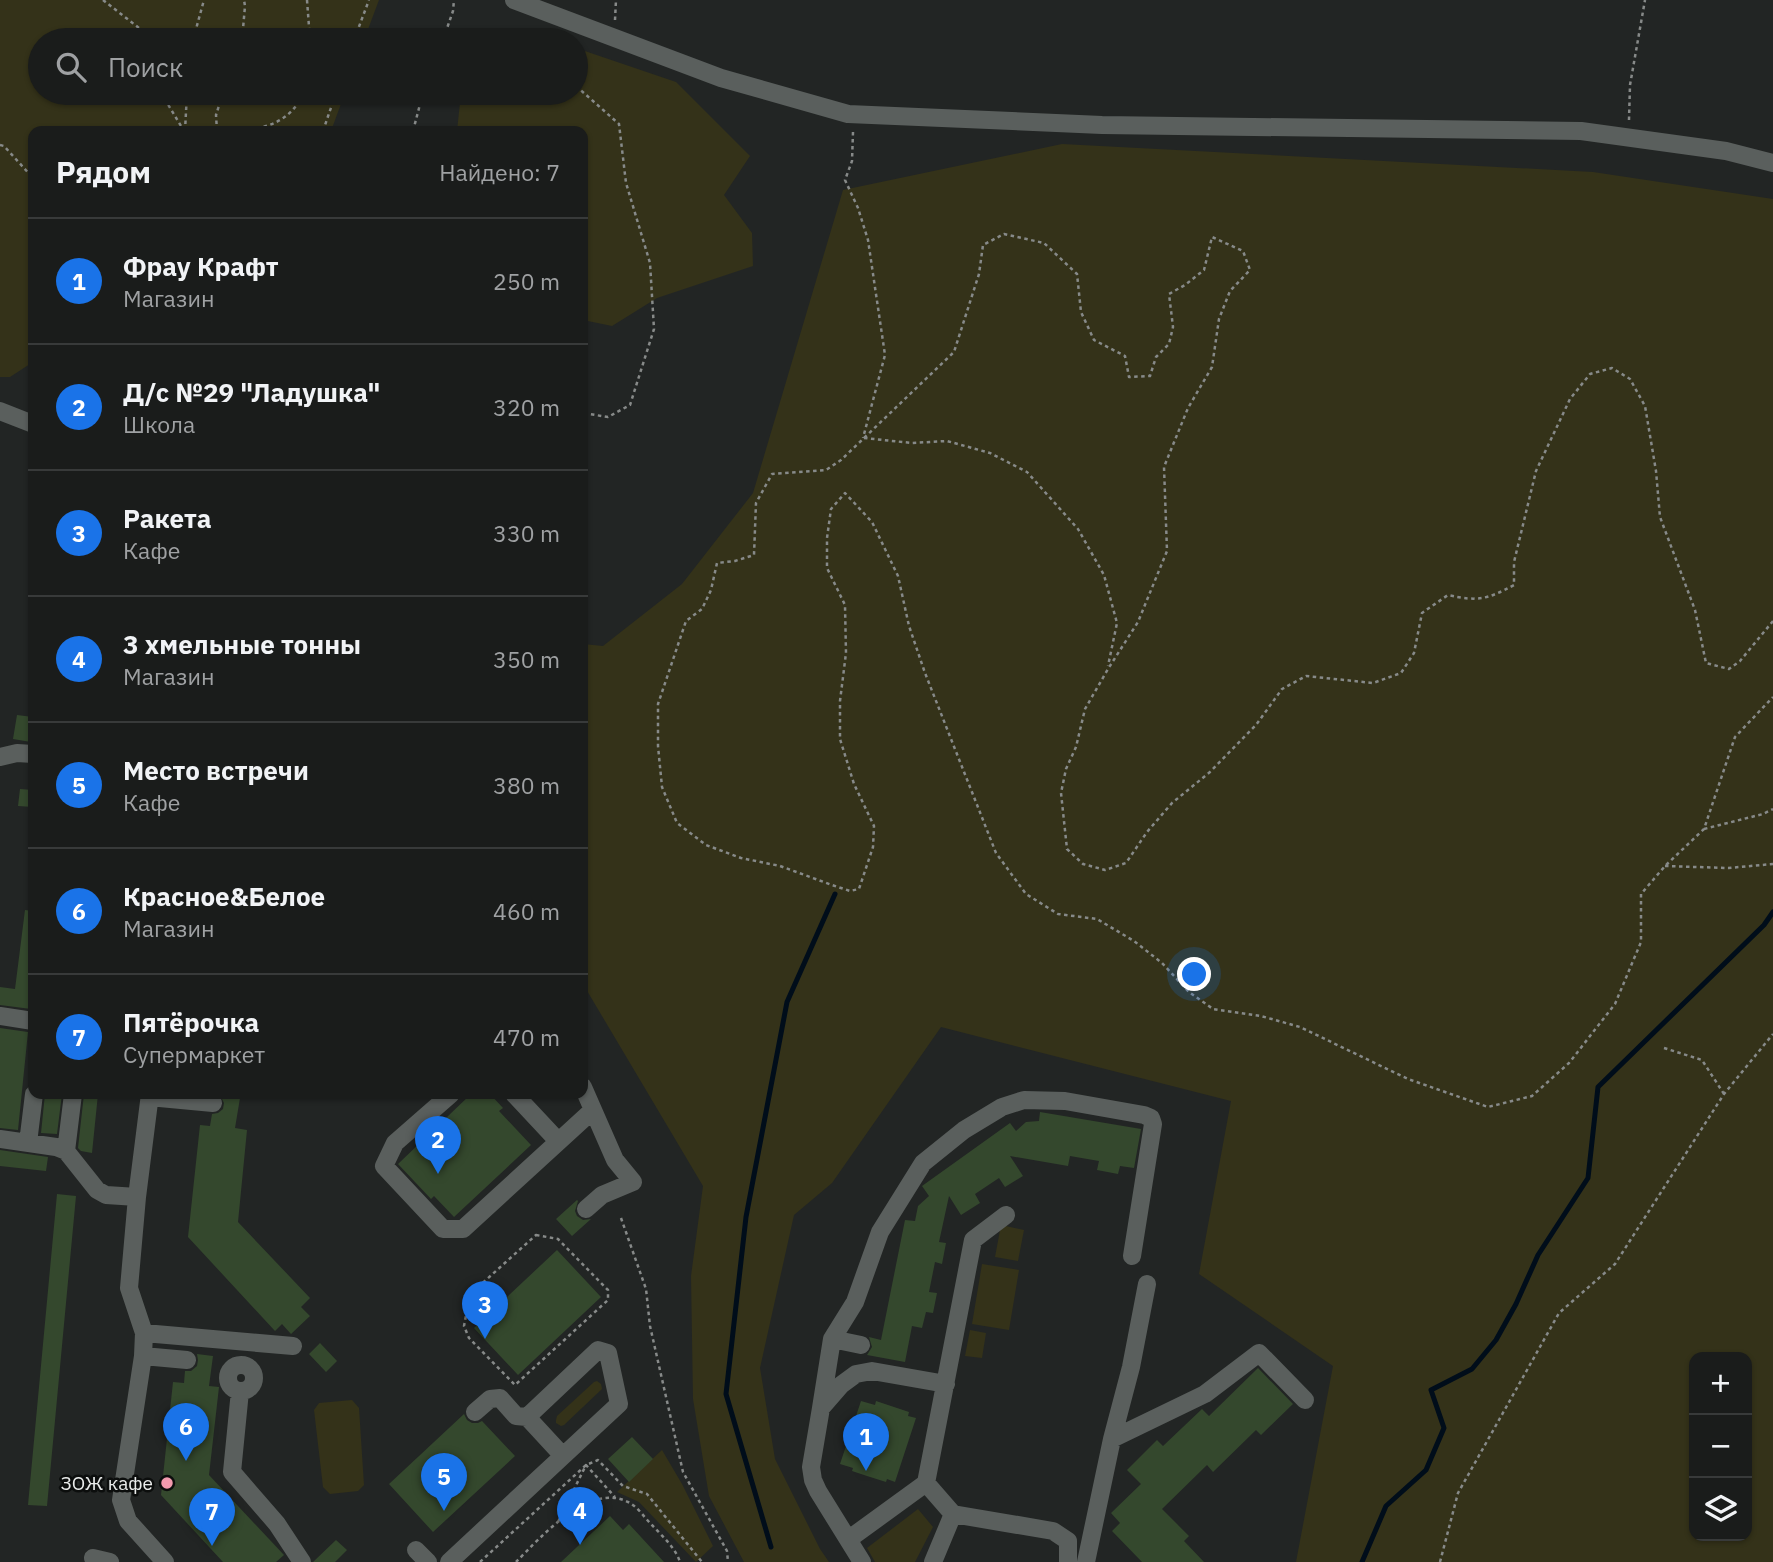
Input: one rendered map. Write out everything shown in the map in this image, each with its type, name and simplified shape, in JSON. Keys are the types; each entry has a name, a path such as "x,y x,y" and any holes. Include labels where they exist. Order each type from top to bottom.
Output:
{"street":[{"path":"514,0 721,78 848,114 1102,125 1581,131 1726,151 1773,163"},
{"path":"0,411 28,422"},
{"path":"0,757 28,754"},
{"path":"0,1016 28,1019"},
{"path":"586,1209 602,1195 633,1182 615,1160 588,1098"},
{"path":"28,1143 33,1099"},
{"path":"66,1151 72,1099"},
{"path":"149,1099 129,1288 144,1333 143,1356 121,1500 128,1521 164,1562"},
{"path":"182,1099 213,1103"},
{"path":"446,1099 395,1143 384,1166 443,1229 463,1229 593,1110"},
{"path":"519,1099 558,1141"},
{"path":"862,1562 818,1491 811,1467 832,1339 855,1302 880,1233 923,1163 964,1130 1002,1107 1024,1100 1065,1101 1151,1118 1153,1124 1132,1256"},
{"path":"0,1139 56,1147 66,1151 97,1190 106,1195 137,1197"},
{"path":"849,1539 926,1483 973,1240 1006,1215"},
{"path":"1074,1561 1131,1367 1147,1284"},
{"path":"144,1333 293,1346"},
{"path":"832,1339 861,1345"},
{"path":"449,1562 618,1404 608,1353 598,1350 527,1417"},
{"path":"1112,1438 1205,1394 1259,1353 1305,1400"},
{"path":"143,1356 187,1360"},
{"path":"821,1408 841,1385 856,1374 872,1371 946,1384"},
{"path":"240,1391 232,1472 277,1524 302,1562"},
{"path":"475,1412 490,1399 500,1398 516,1416 527,1417 563,1456"},
{"path":"926,1483 953,1514 1053,1531 1068,1541 1074,1561"},
{"path":"933,1562 953,1514"}],"path":[{"path":"103,0 139,28"},
{"path":"196,28 204,0"},
{"path":"243,28 244,0"},
{"path":"307,0 309,28"},
{"path":"358,28 369,0"},
{"path":"447,28 454,0"},
{"path":"1628,137 1630,85 1645,0"},
{"path":"588,97 619,124 625,183 650,263 654,329 630,405 608,416 588,414"},
{"path":"169,105 182,126"},
{"path":"185,126 186,105"},
{"path":"217,126 219,105"},
{"path":"265,126 290,115 296,105"},
{"path":"325,126 332,105"},
{"path":"414,126 421,105"},
{"path":"848,114 853,133 852,161 845,180 858,208 868,240 885,355 863,438"},
{"path":"0,145 28,172"},
{"path":"1773,621 1740,661 1729,669 1706,663 1695,610 1660,517 1656,471 1645,406 1630,379 1612,368 1590,374 1570,399 1536,471 1514,562 1514,584 1494,596 1469,600 1448,595 1422,613 1414,653 1401,673 1373,683 1306,676 1282,689 1256,725 1210,772 1172,803 1147,832 1126,863 1105,870 1083,864 1067,849 1061,793 1066,769 1076,747 1085,709 1138,622 1167,551 1164,467 1188,408 1212,367 1219,319 1230,291 1250,270 1243,251 1212,237 1204,270 1169,294 1174,327 1169,344 1156,357 1150,376 1129,377 1125,356 1094,340 1081,312 1077,274 1044,243 1004,234 983,245 979,274 954,352 841,460 826,470 772,474 756,503 754,555 717,563 711,590 702,609 686,621 658,704 658,746 662,786 677,823 706,845 741,858 780,866 850,891 859,889 873,847 874,826 854,784 840,739 840,701 846,653 845,605 827,568 831,509 845,493 872,522 898,576 909,626 925,673 996,853 1026,894 1058,914 1097,919 1134,940 1162,963 1189,992 1213,1009 1261,1016 1300,1027 1408,1079 1488,1107 1532,1096 1569,1063 1615,1004 1641,942 1641,894 1665,866 1704,829 1735,737 1773,697"},
{"path":"863,438 912,443 947,441 990,453 1027,472 1078,529 1104,575 1117,623 1108,669"},
{"path":"1704,829 1773,809"},
{"path":"1665,866 1728,868 1773,864"},
{"path":"1440,1562 1458,1493 1559,1313 1615,1264 1724,1094 1773,1034"},
{"path":"1664,1048 1702,1060 1724,1094"},
{"path":"621,1218 646,1289 650,1326 683,1472 727,1551 728,1562"},
{"path":"536,1235 558,1239 608,1290 608,1300 515,1385 469,1338 464,1326 468,1305 477,1288 536,1235"},
{"path":"480,1562 586,1465 598,1460 623,1486 647,1494 702,1562"},
{"path":"586,1465 616,1498"},
{"path":"556,1525 586,1465"},
{"path":"516,1562 572,1511 596,1499 616,1498 629,1502 637,1509 677,1552 680,1562"}],"shaded area":[{"path":"0,0 379,0 368,28 28,28 28,105 341,105 333,126 28,126 28,365 10,377 0,377"},
{"path":"588,52 676,82 750,156 724,195 752,233 753,266 657,298 612,326 588,321 588,126 458,126 460,105 588,105"},
{"path":"1062,144 1593,172 1773,199 1773,1562 1296,1562 1333,1366 1199,1274 1231,1101 941,1027 832,1183 794,1215 760,1368 775,1459 829,1562 744,1562 709,1496 693,1399 691,1276 703,1186 588,992 588,644 603,646 682,584 753,493 843,190"},
{"path":"1001,1225 1024,1230 1018,1261 995,1257"},
{"path":"982,1264 1019,1270 1009,1330 972,1324"},
{"path":"970,1330 986,1333 982,1358 965,1356"},
{"path":"597,1381 602,1389 564,1425 556,1423 557,1416"},
{"path":"352,1400 359,1408 364,1485 358,1491 330,1494 323,1487 314,1410 319,1403"},
{"path":"662,1450 713,1546 696,1562 639,1502 617,1492"},
{"path":"918,1509 933,1527 915,1562 875,1562 867,1548"}],"building":[{"path":"17,715 28,716 28,742 13,739"},
{"path":"20,789 28,790 28,807 18,806"},
{"path":"25,910 28,910 28,1009 0,1005 0,987 15,989"},
{"path":"0,1028 28,1032 18,1130 0,1128"},
{"path":"44,1099 61,1099 57,1134 41,1133"},
{"path":"83,1099 97,1099 92,1153 78,1148"},
{"path":"222,1099 240,1099 235,1128 247,1130 238,1222 310,1298 301,1307 310,1316 291,1334 282,1324 275,1331 188,1237 200,1125 210,1126 212,1114 223,1109"},
{"path":"466,1099 495,1099 503,1108 499,1111 531,1145 454,1217 434,1196 431,1199 398,1164"},
{"path":"1040,1112 1141,1129 1134,1168 1120,1166 1118,1174 1097,1170 1099,1161 1070,1156 1068,1166 1010,1156 1023,1176 1005,1187 999,1178 975,1194 980,1203 961,1215 949,1196 939,1242 946,1243 942,1264 935,1262 929,1292 937,1293 933,1313 926,1312 922,1328 912,1326 905,1362 867,1355 872,1347 869,1337 881,1340 905,1220 915,1221 918,1206 929,1196 922,1186 1010,1123 1016,1131 1026,1122 1039,1121"},
{"path":"0,1150 48,1157 46,1171 0,1166"},
{"path":"57,1194 76,1196 47,1506 28,1505"},
{"path":"577,1200 577,1216 583,1220 591,1219 572,1236 556,1219"},
{"path":"557,1250 601,1297 518,1375 474,1328"},
{"path":"320,1343 337,1361 326,1372 309,1354"},
{"path":"197,1354 213,1356 209,1386 219,1387 209,1475 284,1555 276,1562 223,1562 161,1495 173,1382 184,1383 185,1371 191,1371 197,1366"},
{"path":"1258,1368 1293,1404 1261,1435 1256,1430 1213,1472 1207,1465 1162,1509 1189,1536 1184,1541 1204,1562 1142,1562 1112,1531 1120,1523 1111,1513 1141,1484 1127,1470 1157,1440 1163,1446 1202,1409 1209,1416"},
{"path":"861,1401 875,1405 876,1401 909,1412 908,1416 916,1418 895,1482 867,1476 840,1464"},
{"path":"464,1414 472,1423 482,1421 515,1456 433,1532 389,1484"},
{"path":"632,1437 653,1459 629,1482 608,1459"},
{"path":"610,1516 623,1530 629,1524 664,1562 561,1562"},
{"path":"336,1540 347,1550 335,1562 313,1562"}],"waterway":[{"path":"771,1547 726,1394 746,1217 787,1002 835,894"},
{"path":"1362,1562 1386,1506 1426,1470 1444,1428 1431,1390 1472,1369 1496,1340 1538,1255 1588,1178 1598,1087 1764,925 1773,912"}],"place":[{"name":"Д/с №29 \"Ладушка\"","path":"438,1174"},
{"name":"Ракета","path":"485,1339"},
{"name":"Красное&Белое","path":"186,1461"},
{"name":"Фрау Крафт","path":"866,1471"},
{"name":"ЗОЖ кафе","path":"167,1483"},
{"name":"Место встречи","path":"444,1511"},
{"name":"3 хмельные тонны","path":"580,1545"},
{"name":"Пятёрочка","path":"212,1546"}]}
